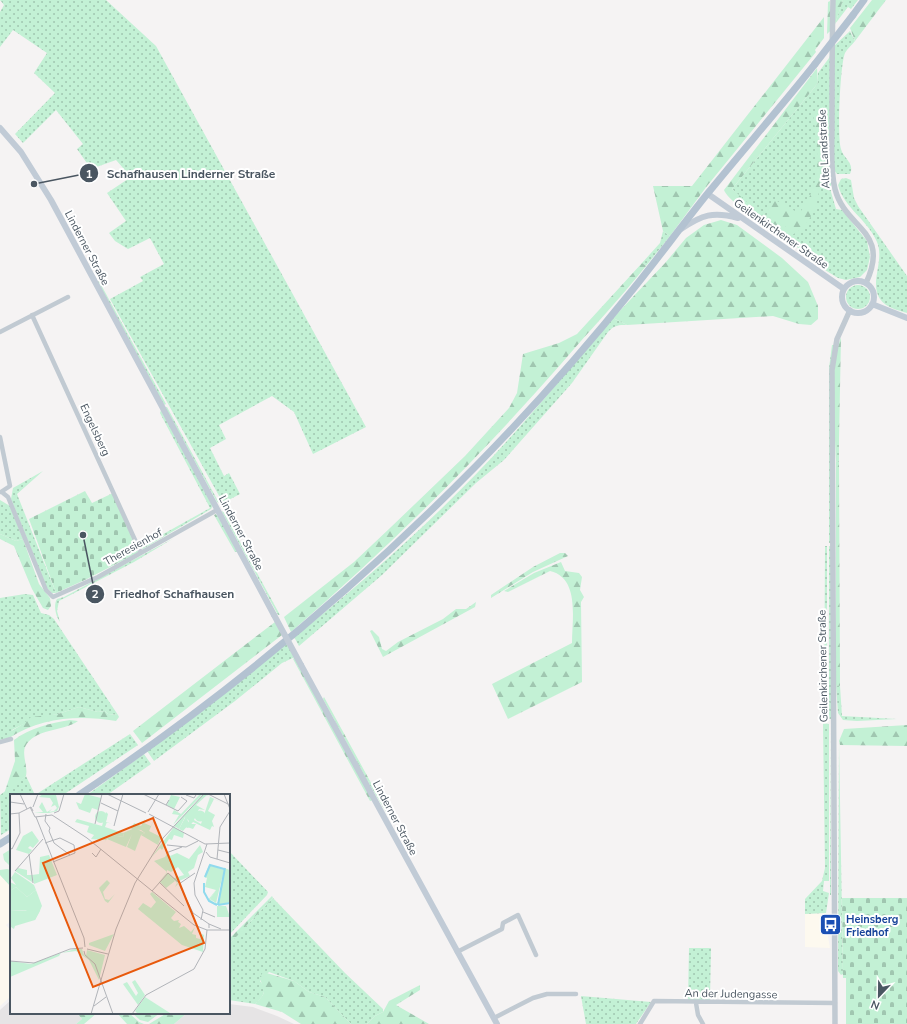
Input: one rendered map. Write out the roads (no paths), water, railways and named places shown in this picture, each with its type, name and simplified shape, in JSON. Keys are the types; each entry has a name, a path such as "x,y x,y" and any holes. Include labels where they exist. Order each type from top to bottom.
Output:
{"main road":[{"path":"80,794 153,744 234,683 318,616 394,546 478,464 533,405 628,295 708,194 815,64 864,0"},
{"name":"Linderner Straße","path":"0,128 21,152 47,193 217,510 497,1024"},
{"name":"Geilenkirchener Straße","path":"708,194 743,220 844,289"},
{"path":"678,232 702,217 714,214 743,220"},
{"path":"855,281 866,283 873,291 872,304 864,312 857,313 850,310 843,302 842,296 844,289 848,284 855,281"},
{"path":"872,304 907,318"},
{"path":"0,844 10,838"}],"street":[{"name":"Alte Landstraße","path":"833,0 832,90 835,188 843,206 866,232 873,247 872,270 866,283"},
{"path":"0,332 68,297"},
{"name":"Geilenkirchener Straße","path":"835,1024 832,370 837,339 850,310"},
{"name":"Engelsberg","path":"32,315 141,553"},
{"path":"0,438 10,486 1,492"},
{"name":"Theresienhof","path":"1,492 8,497 46,590 53,597 98,577 217,510"},
{"path":"0,742 11,739"},
{"path":"457,952 502,929 503,923 518,915 536,955"},
{"path":"494,1018 533,998 547,994 576,994"},
{"name":"An der Judengasse","path":"640,1024 654,1001 696,1003 835,1003"},
{"path":"696,1003 698,1014 703,1024"}],"place":[{"name":"Schafhausen Linderner Straße","path":"34,184"},
{"name":"Friedhof Schafhausen","path":"83,535"},
{"name":"Heinsberg Friedhof","path":"831,925"}]}
